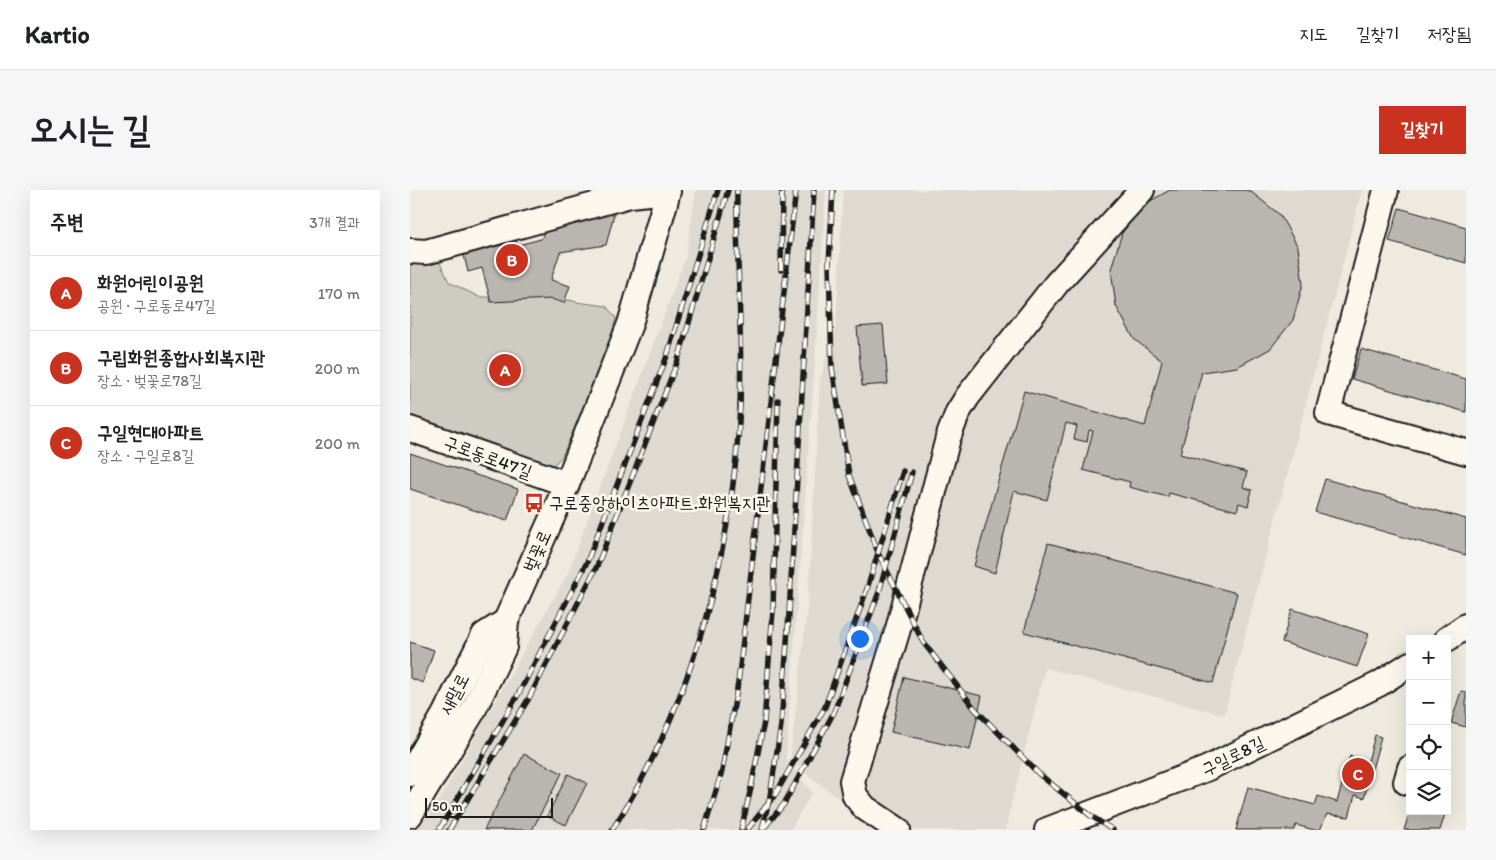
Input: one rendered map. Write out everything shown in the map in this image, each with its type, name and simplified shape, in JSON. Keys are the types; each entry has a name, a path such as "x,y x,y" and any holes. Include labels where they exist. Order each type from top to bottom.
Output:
{"street":[{"path":"410,250 426,252 630,196 668,190"},
{"name":"벚꽃로","path":"410,815 473,711 504,647 506,621 567,484 630,324 668,190"},
{"path":"898,830 865,808 855,796 852,781 898,629 948,438 958,412 968,396 1056,283 1142,190"},
{"path":"1386,190 1328,413 1466,452"},
{"name":"구로동로47길","path":"410,429 567,484"},
{"name":"새말로","path":"410,774 444,716 484,635 506,621"},
{"name":"구일로8길","path":"1047,830 1206,770 1378,684 1406,666"}],"shaded area":[{"path":"696,190 826,190 786,758 812,793 790,830 416,830 440,799 568,573 686,256"},
{"path":"843,190 1362,190 1224,715 1045,668 1005,830 880,830 790,761 808,602 820,379 836,327"},
{"path":"412,260 439,261 449,282 479,297 543,294 606,306 616,318 607,351 592,390 561,458 553,465 541,463 410,418 410,266"}],"building":[{"path":"1170,190 1250,191 1280,215 1298,247 1303,284 1293,320 1270,349 1237,367 1202,372 1180,454 1247,472 1243,487 1252,490 1248,506 1239,503 1237,511 1169,493 1168,497 1129,487 1130,482 1083,470 1093,431 1089,430 1087,442 1074,439 1077,426 1066,423 1047,500 1014,491 995,573 974,566 1024,391 1145,426 1162,361 1134,339 1116,306 1111,269 1122,233 1145,204"},
{"path":"1399,208 1466,227 1466,263 1389,241"},
{"path":"615,210 606,245 560,252 551,280 570,286 564,303 551,299 491,302 482,268 468,272 463,251 514,238 518,245 541,239 547,227"},
{"path":"883,325 888,384 862,386 857,327"},
{"path":"1361,349 1466,379 1466,412 1352,379"},
{"path":"410,453 518,489 507,521 410,489"},
{"path":"1325,479 1466,519 1466,555 1315,512"},
{"path":"1048,543 1237,593 1213,683 1024,632"},
{"path":"1292,609 1369,634 1357,667 1282,642"},
{"path":"410,642 434,650 423,683 410,678"},
{"path":"904,677 982,696 970,750 891,732"},
{"path":"1461,691 1466,692 1466,727 1451,723"},
{"path":"1375,735 1381,737 1364,798 1355,795 1349,817 1327,814 1320,830 1296,825 1294,830 1236,830 1248,787 1315,805 1318,796 1337,802 1350,756 1368,761"},
{"path":"524,754 562,773 532,830 484,830"},
{"path":"568,774 587,783 566,825 547,816"},
{"path":"1409,815 1445,815 1440,830 1404,830"}],"railway":[{"path":"439,830 519,693 587,562 667,356 718,190"},
{"path":"449,830 529,698 597,566 678,360 728,190"},
{"path":"612,830 640,782 665,732 686,680 718,571 736,460 740,405 741,351 737,190"},
{"path":"781,270 782,190"},
{"path":"704,830 722,771 738,683 796,190"},
{"path":"762,830 770,796 781,725 814,190"},
{"path":"833,190 829,264 832,367 849,475 879,555 923,642 975,709 1039,774 1091,816 1113,830"},
{"path":"741,830 764,722 773,611 778,400"},
{"path":"747,830 775,795 825,707 867,589 903,471"},
{"path":"764,828 784,804 834,712 879,592 912,472"}],"place":[{"name":"구립화원종합사회복지관","path":"512,260"},
{"name":"화원어린이공원","path":"505,370"},
{"name":"구로중앙하이츠아파트.화원복지관","path":"534,503"},
{"name":"구일현대아파트","path":"1358,774"}]}
